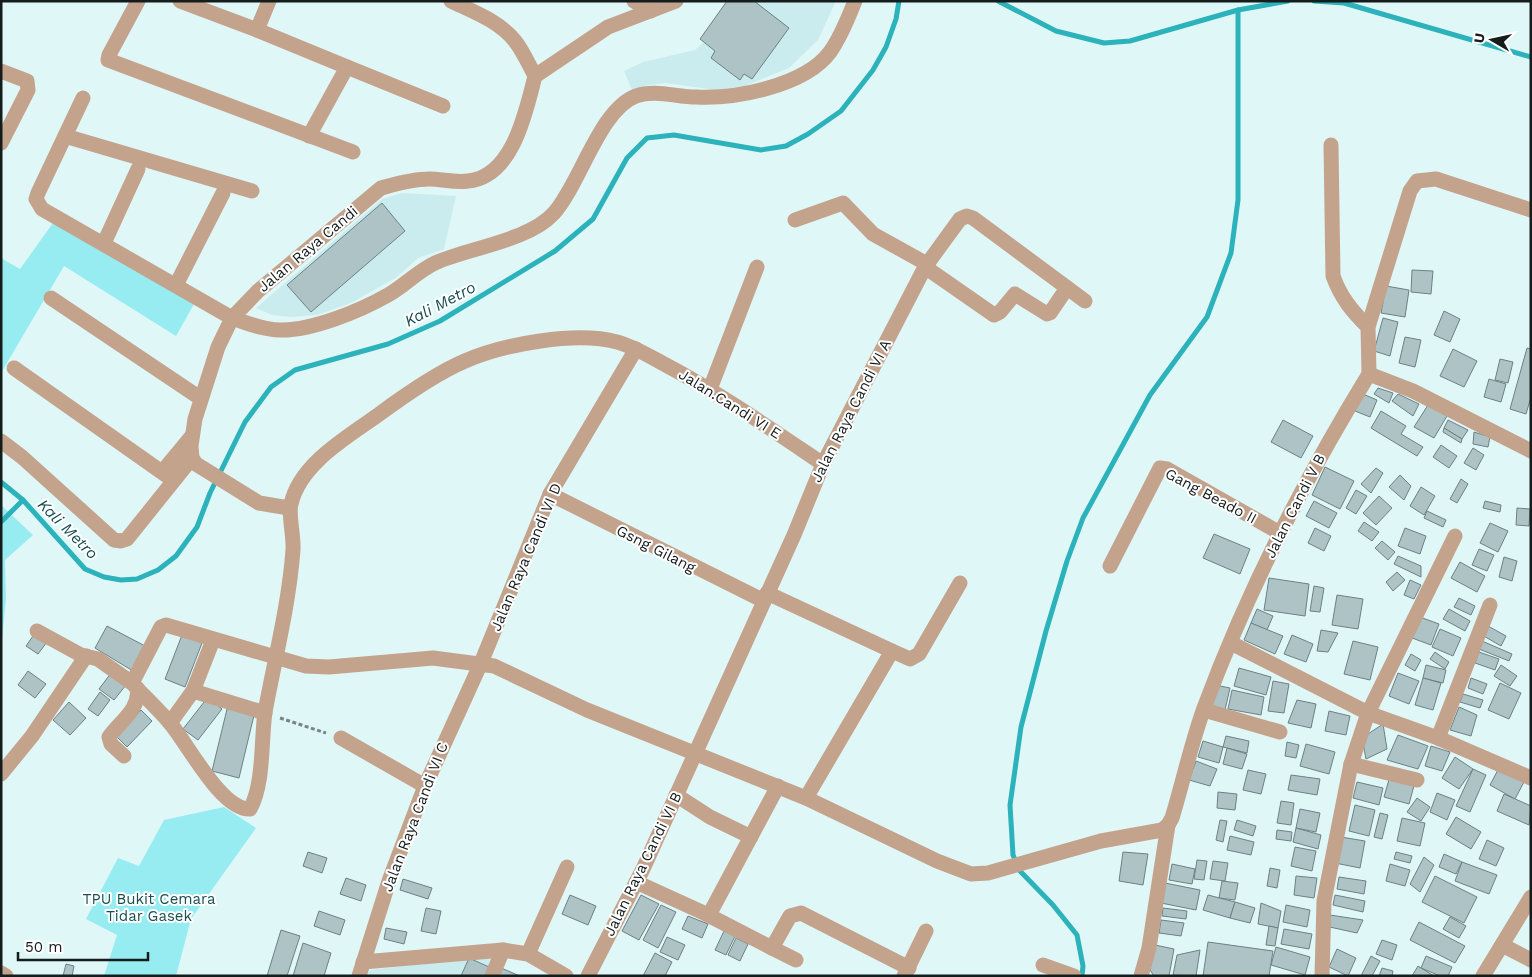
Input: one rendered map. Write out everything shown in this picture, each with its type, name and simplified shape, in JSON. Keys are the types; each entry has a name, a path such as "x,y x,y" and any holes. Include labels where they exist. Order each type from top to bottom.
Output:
{"street":[{"path":"138,1 108,55 108,60 353,152"},
{"path":"180,1 257,30 444,106"},
{"path":"257,30 268,1"},
{"path":"451,1 489,19 507,33 515,42 536,76 608,27 676,1"},
{"path":"634,1 651,11"},
{"path":"83,98 36,199 42,208 232,318 254,326 279,330 308,326 358,310 388,295 435,263 537,226 552,215 570,193 602,130 617,110 635,96 660,93 719,98 780,84 809,70 829,53 855,1"},
{"path":"309,136 347,67"},
{"path":"1,71 27,82 28,90 1,144"},
{"name":"Jalan Raya Candi","path":"194,461 191,437 200,398 218,347 232,318 291,262 381,188 405,181 429,179 467,181 481,179 492,172 501,164 514,142 526,112 536,76"},
{"path":"65,136 252,191"},
{"path":"1331,145 1333,276 1340,294 1348,307 1368,327"},
{"path":"104,243 138,169"},
{"path":"1531,210 1436,179 1417,181 1410,191 1368,327 1369,374 1413,391 1531,451"},
{"path":"176,285 223,193"},
{"path":"795,220 843,203 873,234 926,266 993,315 1000,312 1013,294 1047,314 1050,313 1067,288"},
{"name":"Jalan Raya Candi VI A","path":"696,752 766,597 823,464 926,266 960,219 967,216 984,225 1085,301"},
{"path":"710,389 757,267"},
{"path":"52,298 200,398"},
{"name":"Jalan.Candi VI E","path":"290,508 294,489 308,470 337,445 394,403 465,361 514,346 564,338 600,339 618,342 636,349 710,389 823,464"},
{"name":"Jalan Raya Candi VI D","path":"481,663 550,494 636,349"},
{"path":"14,368 168,476"},
{"name":"Jalan Candi V B","path":"1141,976 1149,948 1168,825 1204,710 1231,643 1280,533 1334,432 1369,374"},
{"path":"1,441 22,457 114,540 121,542 127,539 191,437"},
{"path":"37,631 86,656 98,659 135,686 170,723 215,786 236,805 250,809 254,802 257,784 265,713 293,551 294,529 290,508 259,502 245,495 194,461 168,476"},
{"name":"Gang Beado II","path":"1110,566 1160,468 1168,469 1280,533"},
{"name":"Gsng Gilang","path":"550,494 766,597 910,659 919,654 960,583"},
{"path":"1322,976 1324,901 1352,764 1368,713 1455,536"},
{"path":"1438,738 1490,604"},
{"path":"124,756 111,744 109,737 133,708 137,699 135,686 164,626 306,666 329,667 433,658 494,666 587,710 696,752 806,798 937,861 971,874 1040,859 1101,841 1162,830 1168,825"},
{"path":"170,723 193,691 213,640"},
{"path":"1231,643 1368,713 1438,738 1531,778"},
{"path":"806,798 892,651"},
{"path":"1,774 32,736 86,656"},
{"name":"Jalan Raya Candi VI C","path":"361,969 389,881 425,786 449,729 481,663"},
{"path":"193,691 265,713"},
{"path":"1204,710 1280,732"},
{"path":"341,738 425,786"},
{"name":"Jalan Raya Candi VI B","path":"588,976 636,882 696,752"},
{"path":"1352,764 1418,780"},
{"path":"709,915 778,786"},
{"path":"676,795 710,817 751,836"},
{"path":"528,954 567,867"},
{"path":"636,882 709,915 796,960"},
{"path":"1483,976 1531,897"},
{"path":"772,948 790,916 801,913 906,972 926,931"},
{"path":"1502,944 1531,960"},
{"path":"361,969 504,950 528,954 566,976"},
{"path":"492,976 504,950"},
{"path":"1049,970 1072,975"},
{"path":"1,973 6,976"}],"path":[{"path":"265,713 341,738"}],"shaded area":[{"path":"732,1 836,1 818,40 789,68 745,86 716,90 666,83 632,90 624,71 643,62 695,50 704,42"},
{"path":"402,193 456,196 444,249 418,258 397,277 351,303 317,315 292,317 272,315 256,308 382,199"},
{"path":"469,958 492,958 485,976 365,976 370,970"}],"green space":[{"path":"53,223 194,304 176,336 64,266 1,373 1,258 20,269"},
{"path":"1,505 33,535 5,560 6,598 1,650"},
{"name":"TPU Bukit Cemara Tidar Gasek","path":"224,807 256,828 191,919 176,976 104,976 117,935 86,919 118,858 139,866 164,820"}],"building":[{"path":"727,1 754,1 789,28 752,79 744,74 740,80 711,58 715,51 700,39"},
{"path":"382,203 405,231 311,312 287,285"},
{"path":"1412,270 1433,271 1431,294 1411,292"},
{"path":"1386,286 1409,290 1405,317 1381,313"},
{"path":"1444,311 1460,319 1450,342 1434,335"},
{"path":"1383,318 1398,322 1390,356 1374,351"},
{"path":"1405,337 1421,340 1415,367 1399,363"},
{"path":"1527,348 1531,349 1531,397 1526,414 1510,409"},
{"path":"1453,349 1477,361 1464,387 1440,376"},
{"path":"1500,359 1513,362 1508,383 1495,380"},
{"path":"1489,379 1506,384 1501,402 1484,397"},
{"path":"1378,388 1393,393 1389,403 1374,394"},
{"path":"1363,394 1377,400 1370,417 1355,411"},
{"path":"1398,394 1419,404 1413,416 1392,401"},
{"path":"1428,405 1447,416 1434,438 1414,427"},
{"path":"1381,411 1406,426 1401,434 1423,447 1417,456 1371,428"},
{"path":"1283,420 1313,436 1301,458 1271,442"},
{"path":"1448,420 1468,430 1462,439 1444,428"},
{"path":"1444,428 1462,439 1461,443 1443,432"},
{"path":"1474,432 1490,437 1488,447 1473,444"},
{"path":"1441,445 1457,456 1449,468 1433,457"},
{"path":"1473,448 1484,455 1476,470 1464,463"},
{"path":"1325,467 1354,481 1340,509 1312,495"},
{"path":"1376,468 1383,473 1371,493 1361,484"},
{"path":"1400,475 1411,486 1404,500 1389,487"},
{"path":"1461,479 1468,484 1457,503 1450,499"},
{"path":"1421,487 1435,496 1424,515 1410,506"},
{"path":"1356,490 1367,496 1356,514 1346,508"},
{"path":"1379,496 1392,508 1376,525 1363,513"},
{"path":"1314,501 1337,513 1329,528 1306,516"},
{"path":"1485,501 1501,505 1500,512 1483,508"},
{"path":"1517,508 1530,509 1529,526 1516,525"},
{"path":"1427,511 1446,520 1443,527 1424,518"},
{"path":"1364,522 1379,532 1372,541 1358,531"},
{"path":"1490,523 1508,531 1498,552 1480,543"},
{"path":"1315,528 1331,536 1324,551 1308,543"},
{"path":"1405,528 1426,536 1420,554 1398,546"},
{"path":"1214,534 1250,549 1240,574 1203,558"},
{"path":"1382,541 1395,552 1388,560 1375,548"},
{"path":"1479,549 1494,555 1487,571 1472,565"},
{"path":"1398,556 1421,566 1421,577 1394,564"},
{"path":"1504,557 1517,561 1512,581 1499,577"},
{"path":"1460,562 1485,576 1477,592 1451,578"},
{"path":"1397,572 1405,580 1393,591 1386,582"},
{"path":"1269,578 1309,584 1305,616 1264,610"},
{"path":"1410,580 1421,585 1414,599 1404,595"},
{"path":"1314,586 1324,588 1320,612 1310,611"},
{"path":"1337,595 1363,599 1358,629 1332,625"},
{"path":"1459,598 1475,606 1471,615 1454,607"},
{"path":"1257,609 1273,616 1267,630 1251,623"},
{"path":"1449,609 1470,621 1465,631 1443,619"},
{"path":"1420,617 1439,624 1431,645 1412,638"},
{"path":"1251,623 1283,636 1275,654 1244,640"},
{"path":"107,626 147,647 133,671 95,648"},
{"path":"1488,626 1506,636 1501,646 1482,635"},
{"path":"1440,629 1461,638 1453,656 1432,647"},
{"path":"1321,630 1338,633 1328,652 1317,651"},
{"path":"35,633 47,642 38,654 26,646"},
{"path":"182,635 202,643 185,687 165,679"},
{"path":"1292,635 1313,644 1306,662 1284,654"},
{"path":"1353,641 1378,647 1370,680 1344,674"},
{"path":"1482,641 1512,654 1509,661 1479,649"},
{"path":"1435,652 1449,662 1445,669 1430,659"},
{"path":"1479,652 1499,659 1495,670 1475,663"},
{"path":"1411,654 1421,660 1415,671 1405,665"},
{"path":"1426,665 1446,670 1443,683 1423,678"},
{"path":"1501,665 1517,676 1510,686 1494,676"},
{"path":"1239,668 1271,677 1266,695 1234,686"},
{"path":"28,671 46,684 35,698 18,685"},
{"path":"111,673 126,685 114,700 99,689"},
{"path":"1398,673 1419,681 1409,704 1389,696"},
{"path":"1423,678 1441,683 1433,710 1415,705"},
{"path":"1471,678 1487,684 1483,694 1468,688"},
{"path":"1273,681 1289,684 1284,713 1268,711"},
{"path":"1500,683 1521,693 1509,719 1488,710"},
{"path":"1215,685 1230,688 1225,710 1211,706"},
{"path":"1232,690 1264,697 1261,715 1228,709"},
{"path":"100,692 110,700 98,716 88,709"},
{"path":"1463,694 1483,700 1480,708 1460,702"},
{"path":"208,697 222,709 198,740 183,729"},
{"path":"1297,700 1316,704 1311,728 1288,723"},
{"path":"69,702 86,718 70,735 53,720"},
{"path":"228,705 255,711 239,778 212,771"},
{"path":"1459,707 1477,715 1471,736 1450,730"},
{"path":"141,710 152,721 127,747 116,736"},
{"path":"1329,711 1350,716 1346,735 1325,731"},
{"path":"1383,724 1387,749 1366,759 1362,738"},
{"path":"1398,735 1428,746 1418,769 1387,760"},
{"path":"1226,736 1249,741 1247,753 1223,747"},
{"path":"1203,741 1223,747 1219,763 1198,757"},
{"path":"1287,742 1299,745 1296,758 1285,756"},
{"path":"1306,744 1335,752 1329,774 1300,766"},
{"path":"1431,746 1450,752 1442,771 1425,766"},
{"path":"1227,748 1247,754 1242,769 1223,764"},
{"path":"1455,757 1473,769 1459,789 1442,778"},
{"path":"1196,761 1217,769 1210,786 1189,780"},
{"path":"1500,766 1525,780 1515,799 1490,785"},
{"path":"1473,769 1486,775 1470,812 1456,806"},
{"path":"1248,770 1266,774 1261,794 1243,790"},
{"path":"1291,775 1320,779 1317,795 1288,790"},
{"path":"1390,776 1415,782 1409,804 1384,797"},
{"path":"1357,782 1383,788 1379,805 1353,798"},
{"path":"1218,792 1237,794 1235,810 1217,808"},
{"path":"1437,793 1455,800 1447,820 1430,812"},
{"path":"1504,794 1531,806 1529,825 1497,811"},
{"path":"1417,798 1430,807 1421,821 1407,812"},
{"path":"1281,801 1294,803 1291,825 1277,823"},
{"path":"1355,805 1375,810 1369,836 1349,831"},
{"path":"1300,809 1320,813 1316,832 1296,828"},
{"path":"1380,813 1388,815 1382,839 1374,837"},
{"path":"1456,817 1481,832 1471,849 1446,834"},
{"path":"1402,818 1425,823 1420,846 1397,841"},
{"path":"1220,820 1227,821 1223,842 1216,840"},
{"path":"1237,820 1256,826 1253,836 1234,830"},
{"path":"1296,828 1321,835 1318,849 1293,842"},
{"path":"1277,830 1292,832 1291,841 1276,839"},
{"path":"1230,836 1254,842 1251,855 1227,850"},
{"path":"1341,837 1365,841 1360,868 1335,863"},
{"path":"1487,840 1504,848 1496,866 1479,859"},
{"path":"1295,847 1316,851 1312,871 1291,866"},
{"path":"308,852 327,858 322,873 303,866"},
{"path":"1123,852 1148,854 1143,885 1119,881"},
{"path":"1396,852 1412,856 1410,863 1394,859"},
{"path":"1444,854 1462,862 1456,874 1439,867"},
{"path":"1424,857 1434,865 1420,892 1410,884"},
{"path":"1197,860 1207,861 1204,880 1194,879"},
{"path":"1213,861 1228,863 1225,881 1210,879"},
{"path":"1462,862 1497,875 1489,894 1455,881"},
{"path":"1172,864 1195,869 1192,884 1169,880"},
{"path":"1390,864 1410,870 1405,886 1386,881"},
{"path":"1270,868 1280,870 1277,888 1267,886"},
{"path":"1296,876 1317,878 1314,898 1294,895"},
{"path":"1435,876 1477,897 1464,923 1422,902"},
{"path":"1339,877 1366,881 1364,894 1337,889"},
{"path":"346,878 366,885 361,901 340,894"},
{"path":"403,879 432,888 428,899 400,890"},
{"path":"1222,881 1238,883 1235,900 1219,898"},
{"path":"1165,883 1200,890 1196,910 1161,903"},
{"path":"570,895 596,906 588,925 562,914"},
{"path":"641,895 659,904 639,940 622,931"},
{"path":"1208,895 1235,902 1230,918 1203,910"},
{"path":"1335,895 1365,901 1363,912 1333,905"},
{"path":"1235,902 1255,908 1250,923 1230,918"},
{"path":"1261,903 1281,911 1278,928 1258,924"},
{"path":"661,905 676,912 658,948 643,940"},
{"path":"1286,905 1310,910 1307,927 1283,922"},
{"path":"426,908 441,911 436,934 421,931"},
{"path":"1163,908 1187,911 1186,919 1162,916"},
{"path":"319,911 345,920 340,935 314,926"},
{"path":"1330,915 1363,920 1357,933 1325,926"},
{"path":"688,916 708,924 702,938 682,929"},
{"path":"1450,917 1466,926 1459,938 1443,929"},
{"path":"1161,920 1184,923 1181,936 1159,933"},
{"path":"1419,922 1465,946 1455,963 1410,940"},
{"path":"1269,926 1278,928 1275,946 1266,945"},
{"path":"386,928 407,932 404,944 384,939"},
{"path":"1284,929 1312,934 1309,949 1281,944"},
{"path":"281,930 300,936 287,976 267,976"},
{"path":"724,931 735,936 726,955 715,950"},
{"path":"667,937 685,945 678,960 660,952"},
{"path":"736,938 748,944 740,961 728,955"},
{"path":"1382,940 1397,945 1392,960 1376,954"},
{"path":"1208,942 1273,951 1269,976 1203,976"},
{"path":"303,943 331,953 324,976 293,976"},
{"path":"1155,945 1174,949 1169,976 1154,976 1150,970"},
{"path":"1276,947 1310,957 1305,975 1271,965"},
{"path":"1337,949 1356,958 1348,976 1329,967"},
{"path":"1200,950 1196,976 1173,975 1177,955"},
{"path":"655,953 672,962 665,976 643,976"},
{"path":"1371,956 1380,961 1372,976 1361,976"},
{"path":"1426,956 1452,967 1448,976 1440,976 1421,968"},
{"path":"469,958 489,967 485,976 461,976"},
{"path":"66,964 74,966 72,976 63,976"},
{"path":"1418,966 1421,968 1434,976 1412,976"},
{"path":"501,968 520,976 497,976"},
{"path":"1382,968 1393,971 1392,976 1379,976"}],"waterway":[{"name":"Kali Metro","path":"1,482 23,500 85,569 104,577 121,580 137,579 158,570 176,556 197,527 210,493 245,422 271,387 295,370 388,344 440,321 555,251 593,219 627,158 647,138 674,135 761,150 786,146 808,134 841,111 873,70 886,47 896,19 899,1"},
{"name":"Kali Metro","path":"998,1 1056,31 1104,43 1130,41 1238,10 1288,1"},
{"name":"Kali Metro","path":"1314,1 1344,3 1531,57"},
{"path":"1082,976 1083,966 1077,935 1053,905 1020,871 1013,855 1010,805 1021,727 1046,631 1067,561 1083,518 1150,395 1207,317 1231,253 1238,200 1238,10"},
{"path":"1,522 23,500"}]}
